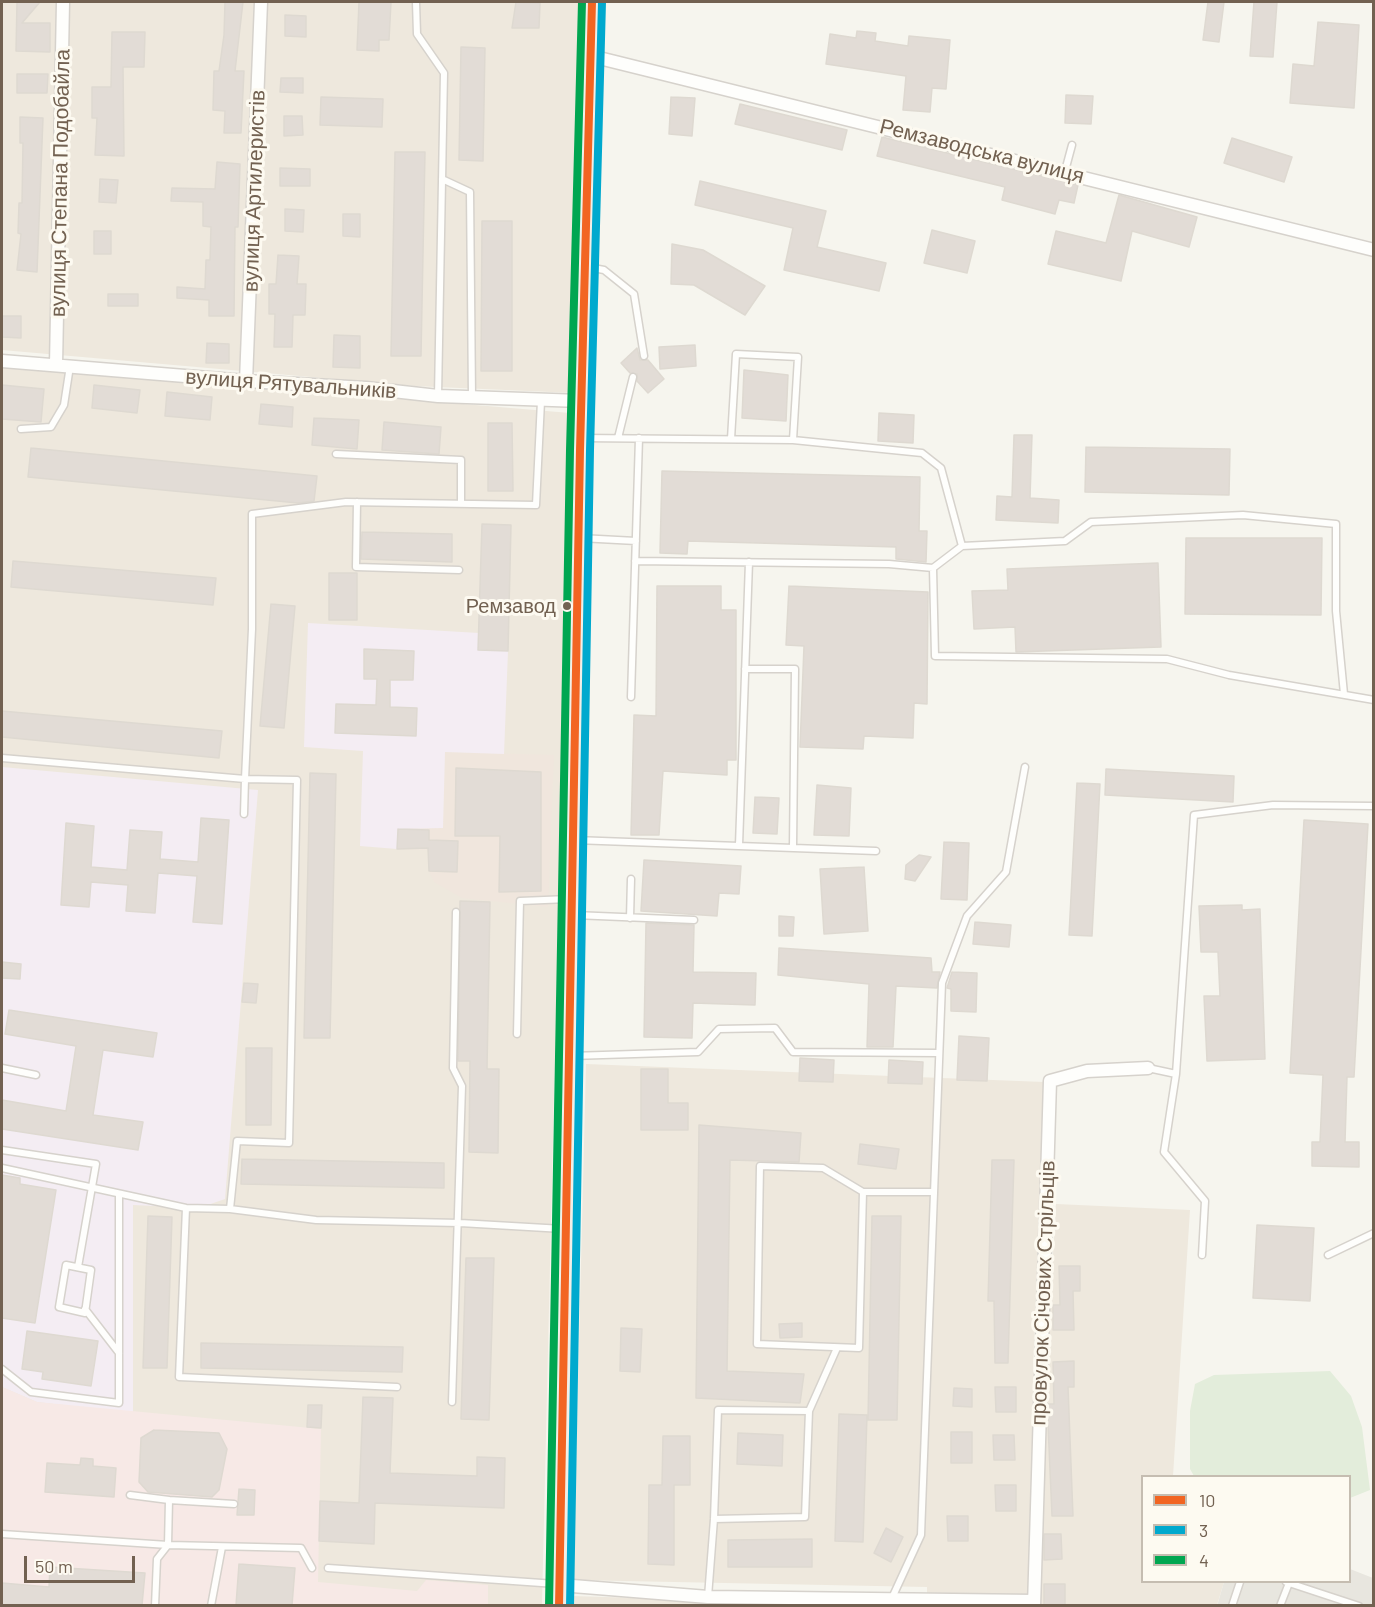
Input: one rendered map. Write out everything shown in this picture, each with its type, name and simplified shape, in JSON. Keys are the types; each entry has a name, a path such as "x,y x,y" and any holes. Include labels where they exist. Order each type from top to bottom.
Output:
{"main road":[{"path":"559,1605 580,438 592,2"}],"street":[{"name":"вулиця Степана Подобайла","path":"56,365 63,2"},
{"name":"вулиця Артилеристів","path":"246,381 261,2"},
{"name":"Ремзаводська вулиця","path":"591,56 1065,171 1374,250"},
{"name":"вулиця Рятувальників","path":"2,361 246,381 366,388 438,396 581,401"},
{"name":"провулок Січових Стрільців","path":"1034,1603 1050,1081 1087,1071 1148,1068"},
{"path":"560,1585 708,1597 824,1602 892,1598 1034,1603"}],"lane":[{"path":"416,2 417,34 444,74 438,396"},
{"path":"1065,171 1072,145"},
{"path":"442,178 470,192 472,398"},
{"path":"584,266 604,270 634,294 644,356"},
{"path":"731,439 736,354 798,357 793,440"},
{"path":"21,429 51,427 64,405 70,366"},
{"path":"618,438 633,377"},
{"path":"244,814 252,629 252,514 357,502 536,505 541,401"},
{"path":"580,438 793,440 922,453 941,468 962,546"},
{"path":"631,696 639,438"},
{"path":"336,454 461,460 461,503"},
{"path":"357,502 356,567 459,570"},
{"path":"635,561 889,564 933,568 962,546 1065,541 1090,522 1243,515 1336,524 1336,611 1344,694"},
{"path":"580,538 636,541"},
{"path":"739,845 748,562"},
{"path":"933,568 935,656 1167,659 1229,675 1374,700"},
{"path":"745,669 795,669 793,847"},
{"path":"2,758 245,779 297,780 289,1143 237,1141 230,1209"},
{"path":"892,1598 921,1535 942,983 967,915 1006,872 1025,767"},
{"path":"1202,1254 1205,1201 1164,1152 1176,1074 1194,815 1273,805 1374,806"},
{"path":"574,840 876,851"},
{"path":"630,918 631,879"},
{"path":"517,1034 520,901 573,907 630,918 694,920"},
{"path":"452,1402 460,1222 462,1086 453,1068 456,912"},
{"path":"570,1056 698,1052 719,1029 775,1028 793,1052 939,1053"},
{"path":"2,1068 36,1075"},
{"path":"1148,1068 1176,1074"},
{"path":"2,1150 96,1164 90,1185 78,1267"},
{"path":"863,1192 860,1348 757,1344 760,1166 823,1168 863,1192 934,1192"},
{"path":"2,1168 90,1185 119,1195 186,1208 230,1209 316,1220 460,1222 567,1230"},
{"path":"2,1369 31,1392 119,1403 119,1195"},
{"path":"186,1208 179,1377 397,1387"},
{"path":"1328,1255 1374,1233"},
{"path":"66,1265 78,1267 91,1270 85,1313 59,1308 66,1265"},
{"path":"85,1309 119,1353"},
{"path":"714,1520 805,1517 809,1411 837,1348"},
{"path":"708,1597 714,1520 718,1410 809,1411"},
{"path":"130,1495 234,1504"},
{"path":"155,1605 157,1559 168,1545 169,1500"},
{"path":"2,1534 168,1545 185,1543 222,1547 301,1548 312,1568"},
{"path":"211,1605 222,1547"},
{"path":"328,1568 524,1580 560,1585"},
{"path":"1232,1605 1239,1583"},
{"path":"1280,1605 1287,1583"},
{"path":"1290,1583 1359,1605"},
{"path":"1328,1605 1332,1596"}],"shaded area":[{"path":"2,2 578,2 574,393 414,386 2,350"},
{"path":"2,365 570,413 542,1605 2,1605"},
{"path":"308,623 479,633 478,650 508,651 504,754 445,752 443,828 398,829 397,849 360,846 363,751 304,747"},
{"path":"445,752 554,755 548,907 462,898 434,882 429,871 428,850 397,849 398,829 443,828"},
{"path":"2,767 258,790 225,1199 199,1208 133,1205 133,1413 37,1402 2,1387"},
{"path":"586,1064 1044,1082 1033,1371 1046,1371 1056,1204 1190,1210 1173,1475 1141,1475 1141,1583 1224,1583 1217,1605 927,1606 927,1587 573,1580"},
{"path":"2,1387 37,1402 321,1429 318,1582 417,1591 426,1580 488,1585 488,1605 2,1605"},
{"path":"1351,1569 1373,1578 1373,1605 1217,1606 1224,1583 1351,1583"},
{"path":"572,1596 872,1605 572,1606"}],"green space":[{"path":"1330,1371 1351,1396 1362,1427 1370,1490 1351,1498 1351,1475 1193,1475 1190,1469 1190,1411 1195,1384 1214,1375"}],"building":[{"path":"17,2 40,2 22,23 50,23 50,52 16,51"},
{"path":"225,2 243,2 235,71 244,71 241,133 224,133 225,111 213,110 214,71 219,71 224,35"},
{"path":"359,2 391,2 389,40 379,40 379,51 357,50"},
{"path":"516,2 540,3 539,28 512,28"},
{"path":"1208,2 1224,2 1219,42 1203,40"},
{"path":"1254,2 1277,2 1273,57 1250,56"},
{"path":"285,15 306,16 306,37 285,36"},
{"path":"1318,22 1359,25 1354,108 1290,103 1293,64 1314,66"},
{"path":"857,31 876,33 875,41 908,46 909,36 950,40 946,89 932,88 930,112 903,110 906,76 826,64 830,34 856,38"},
{"path":"112,32 145,32 144,67 123,67 124,156 95,155 97,118 92,118 92,87 111,87"},
{"path":"461,47 485,48 483,161 459,160"},
{"path":"17,74 48,74 47,93 17,93"},
{"path":"281,78 303,78 303,93 280,92"},
{"path":"1066,95 1093,96 1091,124 1065,123"},
{"path":"321,97 383,99 382,127 320,125"},
{"path":"671,97 695,98 692,136 669,134"},
{"path":"740,104 847,130 842,150 735,124"},
{"path":"284,116 302,116 303,135 284,136"},
{"path":"20,117 43,118 37,272 17,270 21,234 18,233 19,203 22,203 23,143 20,143"},
{"path":"882,137 1078,185 1074,203 1059,200 1055,214 1002,200 1005,187 877,156"},
{"path":"1232,138 1292,157 1284,182 1224,163"},
{"path":"395,152 425,152 421,356 391,356"},
{"path":"217,162 240,164 238,227 235,227 234,316 209,316 209,300 177,298 177,287 205,289 206,260 210,260 211,227 203,226 203,202 171,201 172,188 215,189"},
{"path":"280,168 310,169 310,186 280,186"},
{"path":"100,179 118,180 116,203 99,202"},
{"path":"700,181 826,211 817,247 886,263 879,291 784,270 793,228 695,205"},
{"path":"1119,195 1197,217 1189,247 1132,231 1121,281 1048,264 1056,231 1106,243"},
{"path":"285,209 304,210 303,232 285,231"},
{"path":"343,214 360,214 360,237 343,236"},
{"path":"482,221 512,221 512,371 481,371"},
{"path":"932,230 975,241 967,273 924,263"},
{"path":"94,231 111,231 111,254 94,254"},
{"path":"672,244 703,250 765,286 745,315 694,285 671,284"},
{"path":"278,255 299,256 297,284 306,284 305,315 293,315 292,347 274,347 275,314 269,314 269,284 276,284"},
{"path":"108,294 138,294 138,306 108,306"},
{"path":"2,316 21,316 21,338 2,337"},
{"path":"334,335 360,336 360,368 333,367"},
{"path":"207,343 229,344 229,363 206,363"},
{"path":"695,345 696,366 660,369 659,347"},
{"path":"637,348 640,360 648,360 664,379 648,393 637,381 637,374 630,373 621,363"},
{"path":"744,370 788,375 786,421 742,418"},
{"path":"2,385 44,389 41,422 2,419"},
{"path":"94,385 140,390 137,413 92,408"},
{"path":"167,392 212,397 210,420 165,416"},
{"path":"261,404 293,407 292,427 259,424"},
{"path":"879,413 914,415 913,443 878,441"},
{"path":"314,418 359,420 357,449 312,445"},
{"path":"384,422 441,427 439,454 382,450"},
{"path":"488,423 512,423 513,491 488,491"},
{"path":"1014,435 1032,435 1030,498 1059,500 1058,523 996,520 997,496 1012,497"},
{"path":"1086,447 1230,449 1229,495 1085,492"},
{"path":"31,448 317,476 314,501 298,503 28,477"},
{"path":"662,471 920,477 919,531 927,531 926,562 896,559 896,547 688,541 687,554 660,553"},
{"path":"482,524 511,525 508,651 478,650"},
{"path":"362,532 452,534 452,562 361,559"},
{"path":"1186,538 1322,538 1321,615 1185,614"},
{"path":"13,561 216,578 213,605 11,587"},
{"path":"1158,563 1161,647 1016,652 1015,627 974,629 972,591 1008,590 1007,569"},
{"path":"329,573 357,573 357,620 329,620"},
{"path":"657,586 721,586 721,610 736,610 736,760 727,760 727,775 663,771 659,835 631,835 634,715 656,716"},
{"path":"789,586 928,592 927,704 914,703 913,738 864,736 863,749 800,747 804,646 786,645"},
{"path":"271,604 295,606 284,728 260,726"},
{"path":"364,649 414,651 413,680 390,680 390,707 417,708 416,736 335,733 336,704 376,705 377,679 364,679"},
{"path":"2,711 222,731 219,758 2,737"},
{"path":"456,768 541,772 541,891 499,892 500,836 455,836"},
{"path":"1106,769 1234,776 1233,802 1105,795"},
{"path":"310,773 336,774 330,1038 304,1038"},
{"path":"1077,783 1100,784 1092,936 1069,935"},
{"path":"817,785 851,788 849,836 814,835"},
{"path":"755,797 779,798 777,834 753,833"},
{"path":"201,818 229,820 222,924 193,922 197,876 158,873 155,913 126,911 128,885 91,882 89,907 61,905 66,823 94,826 91,867 127,870 130,830 162,832 160,859 198,862"},
{"path":"1304,820 1368,824 1354,1077 1347,1077 1345,1142 1359,1142 1359,1167 1312,1166 1312,1142 1320,1142 1323,1075 1290,1073"},
{"path":"398,829 429,830 429,840 458,841 457,872 429,871 428,848 397,849"},
{"path":"944,842 969,843 967,900 941,899"},
{"path":"919,855 931,857 915,881 905,879 906,865"},
{"path":"644,860 741,866 739,894 719,893 717,916 641,911"},
{"path":"864,867 868,931 824,934 820,869"},
{"path":"460,901 490,902 487,1069 499,1069 498,1153 469,1152 470,1061 458,1061"},
{"path":"1242,905 1242,910 1260,909 1265,1059 1207,1061 1204,996 1220,996 1218,952 1201,952 1199,906"},
{"path":"779,916 794,917 793,936 779,936"},
{"path":"975,922 1011,925 1009,947 973,944"},
{"path":"646,923 694,925 693,972 756,973 755,1005 693,1003 692,1038 644,1037"},
{"path":"779,948 931,958 932,972 940,972 937,988 896,986 893,1047 867,1047 869,984 778,975"},
{"path":"2,962 21,964 20,979 2,978"},
{"path":"952,972 977,973 976,1012 951,1011 951,989 947,988"},
{"path":"244,983 258,984 256,1003 242,1002"},
{"path":"9,1010 157,1033 153,1057 103,1050 93,1115 143,1122 138,1150 2,1129 2,1100 66,1111 76,1046 5,1034"},
{"path":"959,1036 989,1038 987,1081 957,1080"},
{"path":"246,1048 272,1048 271,1125 246,1125"},
{"path":"800,1058 834,1060 833,1082 799,1081"},
{"path":"889,1060 923,1062 922,1084 888,1083"},
{"path":"641,1069 668,1069 668,1103 688,1103 688,1130 641,1130"},
{"path":"699,1125 801,1133 799,1162 730,1160 727,1371 804,1374 800,1403 696,1398"},
{"path":"860,1144 899,1149 896,1169 858,1164"},
{"path":"242,1159 444,1163 444,1188 241,1184"},
{"path":"992,1160 1014,1160 1008,1363 995,1363 994,1301 988,1301"},
{"path":"2,1175 20,1178 20,1184 56,1190 35,1323 2,1318"},
{"path":"148,1216 172,1217 167,1368 143,1368"},
{"path":"872,1216 901,1216 897,1420 868,1420"},
{"path":"1257,1225 1314,1228 1310,1301 1253,1298"},
{"path":"466,1258 494,1258 489,1420 461,1419"},
{"path":"1059,1266 1080,1266 1080,1291 1073,1291 1074,1330 1053,1330 1053,1305 1060,1305"},
{"path":"802,1323 802,1337 780,1338 779,1324"},
{"path":"621,1328 642,1329 640,1372 620,1371"},
{"path":"27,1331 98,1341 91,1386 42,1379 43,1372 22,1369"},
{"path":"201,1343 403,1347 402,1372 201,1368"},
{"path":"1074,1361 1074,1387 1068,1387 1073,1516 1052,1516 1048,1404 1054,1404 1053,1362"},
{"path":"995,1387 1016,1387 1016,1412 996,1412"},
{"path":"954,1388 972,1389 972,1407 953,1406"},
{"path":"363,1397 393,1398 390,1473 477,1476 477,1457 505,1458 504,1508 375,1503 374,1544 319,1541 320,1501 359,1503"},
{"path":"308,1405 322,1405 321,1428 307,1427"},
{"path":"839,1414 867,1415 863,1542 835,1541"},
{"path":"154,1430 219,1433 227,1449 219,1490 212,1497 148,1492 139,1482 141,1438"},
{"path":"951,1432 972,1432 972,1463 951,1463"},
{"path":"738,1433 783,1435 782,1466 737,1464"},
{"path":"993,1435 1014,1435 1015,1460 994,1460"},
{"path":"663,1436 690,1436 690,1485 674,1485 674,1565 648,1564 649,1485 662,1485"},
{"path":"81,1458 93,1459 93,1466 116,1468 114,1497 45,1492 47,1463 80,1465"},
{"path":"995,1485 1016,1485 1016,1511 996,1511"},
{"path":"239,1489 255,1490 254,1515 237,1515"},
{"path":"947,1516 968,1516 968,1541 948,1541"},
{"path":"886,1528 903,1537 891,1562 874,1553"},
{"path":"1044,1534 1061,1534 1062,1559 1044,1560"},
{"path":"812,1539 812,1567 728,1567 728,1540"},
{"path":"239,1564 295,1568 292,1605 236,1605"},
{"path":"50,1567 145,1573 142,1605 2,1605 2,1583 49,1587"},
{"path":"1044,1584 1065,1584 1065,1605 1044,1605"}],"transit line":[{"name":"4","path":"549,1606 570,450 582,2"},
{"name":"10","path":"559,1606 580,450 592,2"},
{"name":"3","path":"570,1606 590,450 602,2"}],"place":[{"name":"Ремзавод","path":"567,606"}]}
